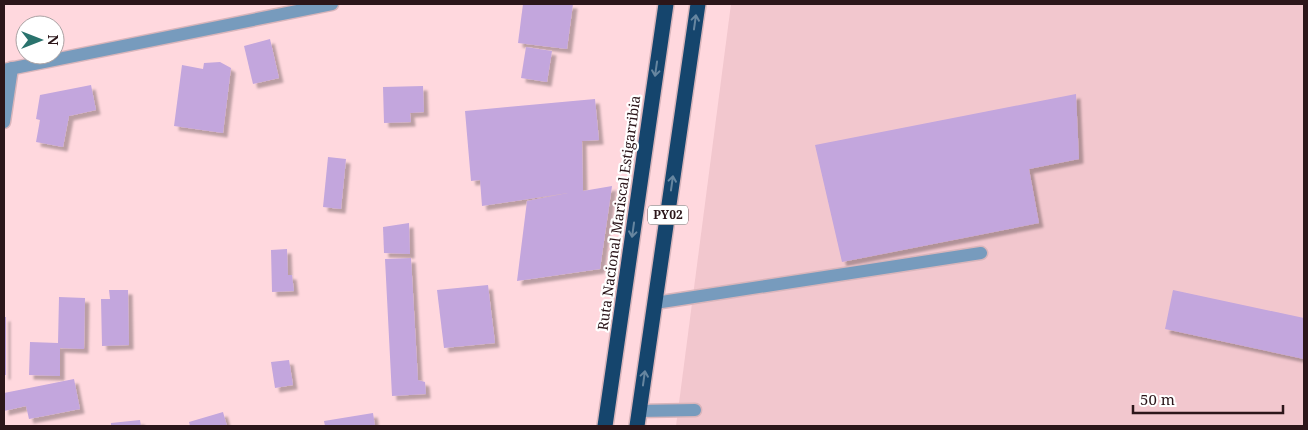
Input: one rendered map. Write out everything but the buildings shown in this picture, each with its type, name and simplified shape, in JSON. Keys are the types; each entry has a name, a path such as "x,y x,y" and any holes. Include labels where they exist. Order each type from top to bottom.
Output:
{"highway":[{"name":"Ruta Nacional Mariscal Estigarribia","path":"605,426 666,4"},
{"name":"PY02","path":"637,426 698,4"}],"street":[{"path":"4,122 8,69 332,4"},
{"path":"655,304 981,253"},
{"path":"639,411 695,410"}],"shaded area":[{"path":"731,4 1304,4 1304,426 676,426"}]}
